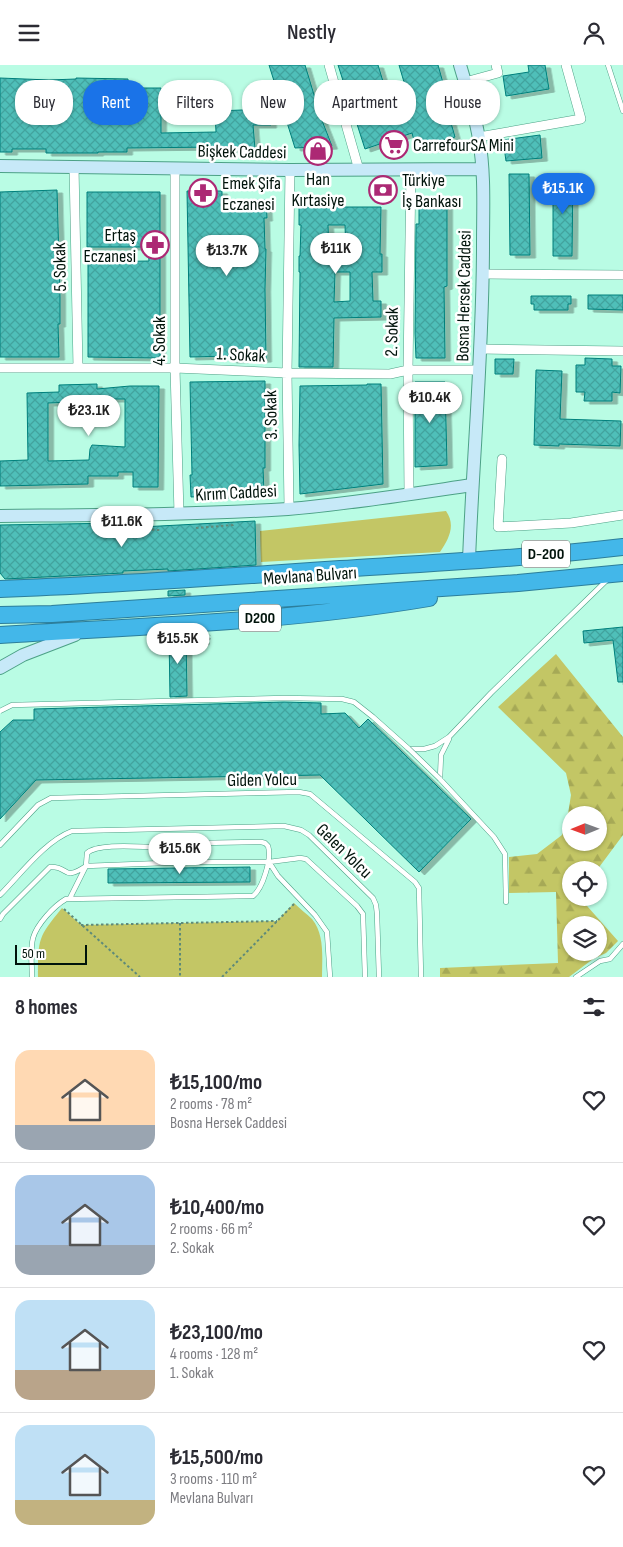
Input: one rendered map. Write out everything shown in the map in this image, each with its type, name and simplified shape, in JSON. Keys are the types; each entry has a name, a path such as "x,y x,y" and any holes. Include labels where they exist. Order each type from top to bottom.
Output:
{"highway":[{"name":"Mevlana Bulvarı","path":"0,589 91,585 469,560 623,547"},
{"name":"Mevlana Bulvarı","path":"0,615 52,614 518,583 618,573"},
{"name":"D200","path":"0,635 212,623 344,611 518,583"}],"street":[{"path":"329,65 359,170"},
{"name":"Bosna Hersek Caddesi","path":"460,65 464,80"},
{"path":"472,80 498,73 496,65"},
{"path":"479,137 581,119 566,65"},
{"name":"Bosna Hersek Caddesi","path":"469,560 480,370 483,274 482,169 476,125"},
{"name":"Bişkek Caddesi","path":"0,166 290,170 482,169"},
{"name":"5. Sokak","path":"74,166 78,368"},
{"name":"4. Sokak","path":"175,168 175,368 179,513"},
{"name":"3. Sokak","path":"289,509 287,373 290,170"},
{"name":"2. Sokak","path":"409,495 408,370 411,170"},
{"path":"483,274 623,275"},
{"path":"480,349 623,351"},
{"name":"1. Sokak","path":"0,367 175,368 287,373 390,374 408,370 480,370"},
{"path":"502,459 498,527 572,523 623,515"},
{"name":"Kırım Caddesi","path":"0,516 289,509 409,495 472,485"},
{"path":"0,668 50,643 95,629"}],"lane":[{"path":"608,65 623,111"},
{"path":"409,749 424,749 435,746 449,737 491,693 588,599 618,573"},
{"path":"0,711 12,705 284,698 342,699 354,702 409,749 494,837 505,854 506,902"},
{"path":"440,779 441,755 449,737"},
{"name":"Giden Yolcu","path":"0,845 38,805 51,799 299,792 310,794 419,888 421,977"},
{"name":"Gelen Yolcu","path":"0,895 44,850 58,838 72,831 295,828 305,832 317,841 376,905 379,977"},
{"path":"32,977 33,938 41,924 58,904 70,898 253,896 258,890 269,862 269,848 265,843 261,842 201,843 199,844 196,856 190,862"},
{"path":"70,898 86,866 87,853 95,848 155,847"},
{"path":"0,919 50,867 58,867 71,874 86,866 190,862 269,862 300,858 306,859 358,906 363,915 365,977"},
{"path":"269,862 278,877 315,915 327,933 330,977"},
{"path":"576,977 600,961 610,959 623,944"}],"path":[{"path":"196,528 219,527"},
{"path":"140,530 160,529"},
{"path":"179,648 208,646"},
{"path":"222,977 298,899"},
{"path":"58,904 140,977"},
{"path":"81,925 277,921"},
{"path":"180,923 180,977"}],"green space":[{"path":"446,511 451,521 451,527 440,552 261,562 260,531"},
{"path":"556,654 623,737 623,835 604,861 562,861 562,906 587,906 596,916 562,916 562,961 590,961 569,977 440,977 440,968 558,963 556,892 509,893 509,857 537,854 562,835 562,851 608,851 608,806 569,806 571,795 566,773 498,707"},
{"path":"294,903 312,919 319,932 322,947 322,977 38,977 38,954 41,939 62,908 81,925 277,921"},
{"path":"607,929 618,941 607,952"}],"building":[{"path":"269,65 305,65 314,95 314,125 324,125 332,146 295,148 288,125 304,125 304,80 274,80"},
{"path":"338,65 378,65 383,80 343,80"},
{"path":"399,65 438,65 442,80 426,80 426,125 452,125 455,137 416,148 412,133 365,149 357,125 416,125 416,80 403,80"},
{"path":"528,65 545,65 549,89 506,96 503,76 529,72"},
{"path":"0,78 49,80 76,78 128,79 83,80 83,125 148,125 148,88 158,88 158,125 161,125 161,133 216,132 216,125 232,125 232,110 242,110 242,125 253,125 255,149 217,150 217,147 127,148 127,152 46,153 46,149 12,149 12,152 0,152"},
{"path":"540,135 542,158 506,161 503,140"},
{"path":"509,174 529,174 530,255 510,255"},
{"path":"553,174 573,174 572,256 553,256"},
{"path":"57,190 60,297 60,324 58,324 59,357 0,357 0,192"},
{"path":"187,191 222,191 222,201 266,200 267,218 264,218 266,249 266,359 231,360 231,356 190,357"},
{"path":"87,192 160,192 160,358 88,357 88,262 149,261 148,247 87,247"},
{"path":"419,199 447,199 447,286 444,287 445,358 416,358 416,224 419,224"},
{"path":"299,207 381,207 380,254 382,254 382,272 372,272 373,301 381,301 381,317 334,318 333,367 299,367 299,256 301,225 299,225","holes":["328,225 345,225 346,255 329,255","335,272 350,272 350,301 334,302"]},
{"path":"588,295 623,295 623,310 588,309"},
{"path":"531,296 571,296 571,304 568,304 568,310 534,310 534,304 531,304"},
{"path":"585,358 612,359 612,366 621,366 620,393 612,392 612,401 584,401 585,392 576,392 576,365 585,365"},
{"path":"495,359 514,359 513,374 495,374"},
{"path":"536,370 562,371 560,419 621,421 620,446 534,445"},
{"path":"265,381 264,493 191,497 190,382"},
{"path":"415,382 445,382 447,465 415,467"},
{"path":"97,384 97,389 159,386 158,487 133,487 133,472 118,472 118,476 88,476 88,484 0,486 0,461 28,460 27,393 59,392 59,385","holes":["125,399 125,447 92,445 89,460 48,461 48,403"]},
{"path":"381,384 383,484 300,494 300,386"},
{"path":"255,521 256,565 5,579 0,573 0,525 122,523 122,528"},
{"path":"185,590 185,595 168,596 168,591"},
{"path":"623,627 623,682 618,682 613,640 584,643 583,631"},
{"path":"186,634 187,696 170,697 169,635"},
{"path":"284,702 321,703 321,714 345,713 359,728 368,719 471,819 419,872 320,775 36,780 0,819 0,732 13,720 34,720 34,709"},
{"path":"250,867 250,882 108,883 108,869"}],"place":[{"name":"CarrefourSA Mini","path":"394,145"},
{"name":"Han Kırtasiye","path":"318,151"},
{"name":"Türkiye İş Bankası","path":"383,190"},
{"name":"Emek Şifa Eczanesi","path":"203,193"},
{"name":"Ertaş Eczanesi","path":"155,245"}]}
